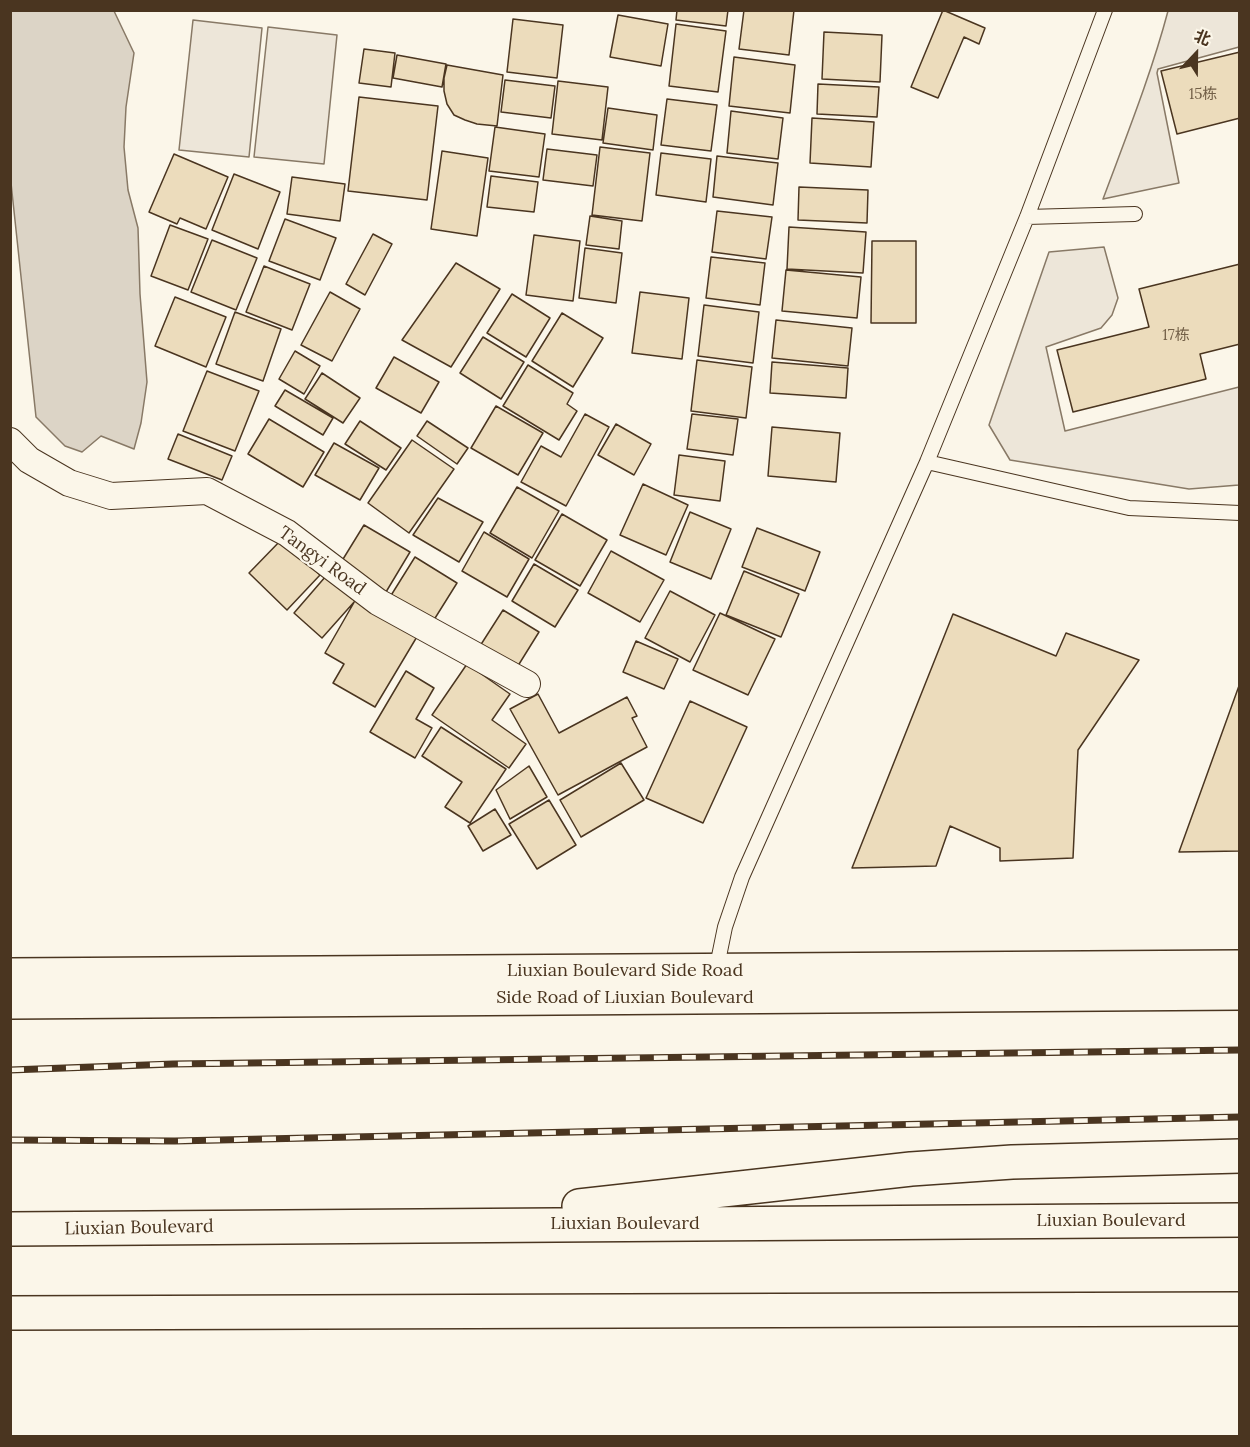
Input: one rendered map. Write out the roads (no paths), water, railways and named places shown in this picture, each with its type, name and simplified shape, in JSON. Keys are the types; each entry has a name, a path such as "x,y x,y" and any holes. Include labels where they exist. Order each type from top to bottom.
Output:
{"main road":[{"name":"Liuxian Boulevard Side Road","path":"10,975 714,984 1239,967"},
{"name":"Side Road of Liuxian Boulevard","path":"10,1002 714,984 1239,993"},
{"path":"386,1226 514,1214 911,1169 1012,1162 1238,1156"},
{"name":"Liuxian Boulevard","path":"10,1229 1239,1220"},
{"path":"10,1313 1239,1309"}],"street":[{"name":"Tangyi Road","path":"10,441 29,460 69,483 111,496 207,491 287,533 378,602 527,684"}],"lane":[{"path":"714,984 724,927 742,877 927,462 1027,217 1105,10"},
{"path":"1027,217 1135,214"},
{"path":"927,462 1129,508 1239,513"}],"railway":[{"path":"10,1070 173,1064 1240,1050"},
{"path":"10,1140 175,1141 1240,1117"}]}
